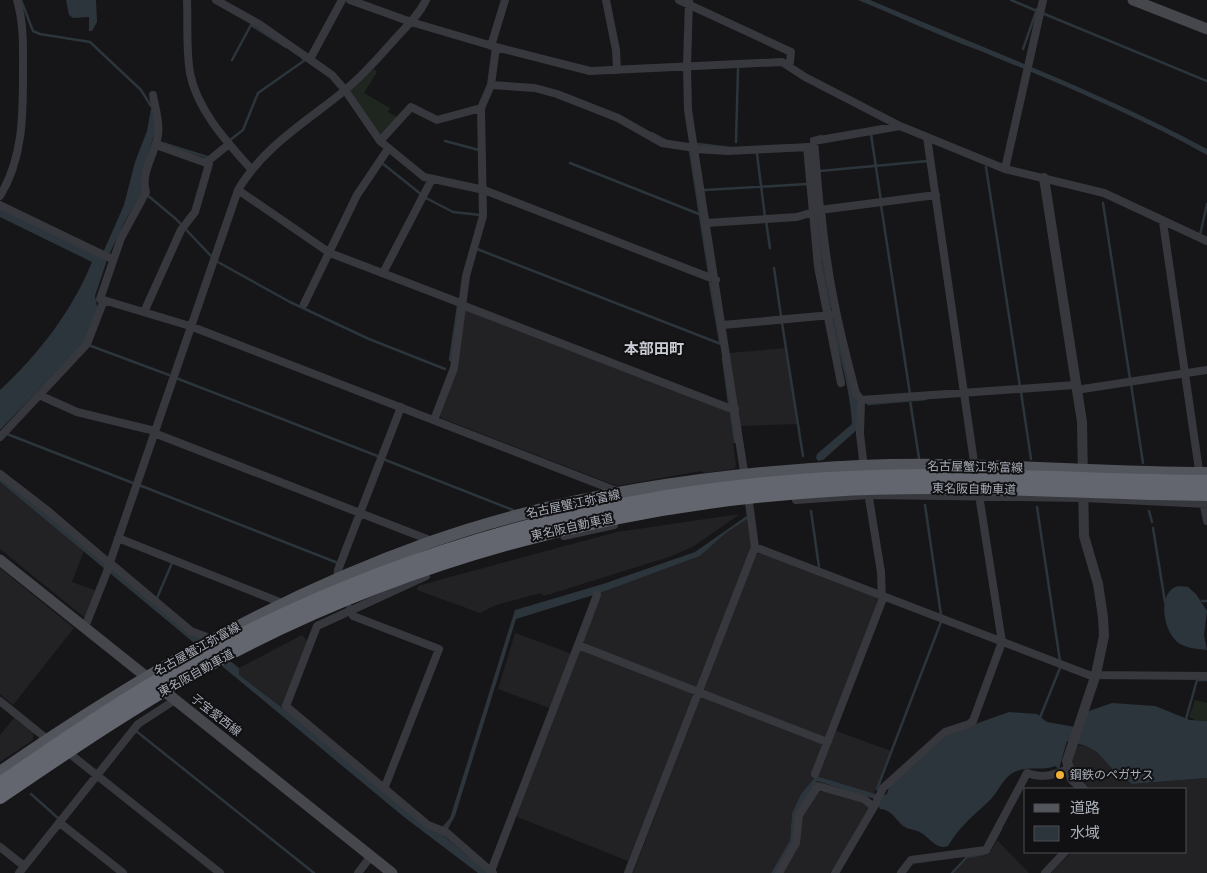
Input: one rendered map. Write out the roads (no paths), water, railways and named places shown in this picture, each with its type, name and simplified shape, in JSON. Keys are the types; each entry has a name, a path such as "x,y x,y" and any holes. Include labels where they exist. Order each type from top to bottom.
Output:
{"highway":[{"name":"東名阪自動車道","path":"0,784 142,691 204,654 346,586 428,555 510,530 585,511 660,496 753,484 832,478 913,476 1205,476"},
{"name":"東名阪自動車道","path":"0,798 148,700 210,663 350,597 431,566 504,543 662,507 754,495 833,489 914,488 1206,501"}],"main road":[{"path":"1133,0 1207,29"},
{"name":"名古屋蟹江弥富線","path":"0,772 146,676 282,604 337,579 429,543 540,510 659,486 744,474 864,466 974,466 1205,476"},
{"name":"子宝愛西線","path":"0,560 392,873"}],"street":[{"path":"0,196 10,179 23,119 23,23 16,0"},
{"path":"187,0 190,73 204,108 229,144 250,169"},
{"path":"216,0 259,24 332,75 345,90 380,141 424,177 484,190 716,280"},
{"path":"310,59 342,0"},
{"path":"350,0 411,22 590,71 782,62 805,77 900,126 1005,169 1104,193 1207,241"},
{"path":"85,628 106,574 238,190 250,169 283,138 370,68 411,22 426,0"},
{"path":"434,420 454,368 466,276 483,216 482,108 491,85 493,46 504,0"},
{"path":"606,0 616,50 617,70"},
{"path":"679,0 689,2 791,52 790,62 786,65"},
{"path":"1005,169 1043,0"},
{"path":"628,873 755,547 723,325 688,110 689,2"},
{"path":"491,85 535,88 557,94 618,118 662,142 695,149 728,152 811,147"},
{"path":"153,95 159,127 156,145 143,180 145,194 111,259 100,299 190,326 623,493"},
{"path":"380,141 410,107 437,120 482,108"},
{"path":"841,383 817,211 811,147 814,141 900,126"},
{"path":"835,873 875,806 882,788 945,732 952,728 969,724 973,720 1002,642 974,466 927,137"},
{"path":"207,162 229,144"},
{"path":"156,145 207,162"},
{"path":"304,304 357,195 388,149"},
{"path":"144,312 183,227 195,212 209,164 207,162"},
{"path":"1044,178 1082,422 1084,536 1098,584 1103,617 1104,636 1096,674 1067,761 1072,779 1082,788"},
{"path":"383,273 432,179"},
{"path":"238,190 330,253 720,405 735,409"},
{"path":"706,223 797,217 817,211 936,195"},
{"path":"0,205 111,259"},
{"path":"1163,222 1185,374 1205,476 1207,521"},
{"path":"0,437 87,344 104,300"},
{"path":"723,325 831,315"},
{"path":"815,774 883,594 860,434 861,400 856,393 831,315"},
{"path":"861,400 1076,388 1207,370"},
{"path":"39,395 77,412 154,432 426,539 429,543"},
{"path":"337,579 338,570 400,407"},
{"path":"0,474 48,511 192,631 211,640"},
{"path":"597,595 492,872 446,832 428,824 384,789 286,706 317,626 350,609 432,573 526,545 667,513 750,503 868,495 1206,501"},
{"path":"118,538 282,604"},
{"path":"755,547 883,594 1089,675 1207,676"},
{"path":"350,609 353,616 439,649 384,789"},
{"path":"578,645 827,742"},
{"path":"0,847 20,871 138,724 175,700"},
{"path":"0,701 220,873"},
{"path":"901,873 911,860 986,850 1027,773 1038,777 1046,777 1068,769"},
{"path":"779,873 796,843 799,815 818,786 864,799 875,806"},
{"path":"60,823 122,873"},
{"path":"1045,873 1064,853"},
{"path":"358,873 371,856"}],"water":[{"path":"66,0 96,0 97,22 92,31 89,31 89,17 73,18 69,15"},
{"path":"858,0 870,0 1083,89 1207,149 1207,155 1152,126 1094,99"},
{"path":"152,103 157,124 141,180 142,192 124,223 108,257 95,296 98,311 84,343 0,430 0,390 28,362 53,331 75,298 92,262 0,217 0,208 102,255 124,205 135,162 147,131"},
{"path":"809,137 824,264 832,313 858,405 858,429 823,460 818,461 816,458 817,454 852,424 846,381 825,290"},
{"path":"0,477 239,668 239,675 285,710 425,826 437,833 450,818 515,610 603,584 695,552 748,515 749,518 727,532 700,556 600,593 516,619 455,816 444,836 488,873 478,873 404,817 0,482"},
{"path":"1178,586 1188,587 1196,594 1207,611 1204,635 1207,650 1180,644 1169,632 1164,614 1164,604 1171,590"},
{"path":"1112,703 1155,706 1190,720 1207,721 1207,778 1132,784 1114,771 1097,752 1086,746 1067,741 1059,769 1055,766 1027,769 1012,773 992,797 962,827 948,846 943,847 935,844 921,833 904,826 890,812 880,809 875,799 817,781 797,814 795,842 776,873 771,873 790,840 792,813 801,794 816,776 882,796 887,794 889,787 950,733 1009,712 1037,714 1047,722 1081,728 1086,712"}],"waterway":[{"path":"21,0 33,31 40,34 90,42 141,90 151,106"},
{"path":"1011,0 1037,11"},
{"path":"1023,49 1037,9"},
{"path":"1042,13 1207,81"},
{"path":"232,60 251,25 286,47"},
{"path":"230,140 243,130 258,93 305,60 303,59"},
{"path":"736,142 738,69"},
{"path":"652,133 665,140"},
{"path":"871,134 881,201"},
{"path":"811,139 821,136"},
{"path":"445,141 479,150"},
{"path":"159,142 207,157"},
{"path":"698,144 731,148"},
{"path":"690,151 709,273"},
{"path":"757,154 765,217"},
{"path":"820,171 928,161"},
{"path":"382,163 422,195"},
{"path":"570,163 699,214"},
{"path":"986,167 1020,387"},
{"path":"705,190 807,184"},
{"path":"146,194 176,219 212,257"},
{"path":"426,198 453,212 480,215"},
{"path":"1103,203 1130,379"},
{"path":"1200,235 1207,204"},
{"path":"881,205 910,394"},
{"path":"766,221 770,248"},
{"path":"477,249 721,344"},
{"path":"216,261 290,302 369,339 445,369"},
{"path":"774,268 781,316"},
{"path":"710,283 720,341"},
{"path":"450,360 458,306"},
{"path":"782,323 803,456"},
{"path":"91,346 169,375"},
{"path":"723,358 729,403"},
{"path":"176,378 380,457"},
{"path":"1131,384 1143,463"},
{"path":"1021,392 1031,459"},
{"path":"868,404 926,399"},
{"path":"910,400 919,458"},
{"path":"731,412 735,442"},
{"path":"7,434 133,483"},
{"path":"383,459 513,510"},
{"path":"139,485 338,563"},
{"path":"925,505 941,615"},
{"path":"1037,507 1060,661"},
{"path":"811,511 819,567"},
{"path":"1149,511 1152,522"},
{"path":"1153,528 1165,602"},
{"path":"157,598 172,563"},
{"path":"1202,601 1207,601"},
{"path":"877,789 941,622"},
{"path":"1039,720 1060,668"},
{"path":"1186,719 1197,680 1207,680"},
{"path":"136,731 314,873"},
{"path":"31,794 58,818"},
{"path":"988,852 1001,829"},
{"path":"952,873 967,857 983,854"}],"place":[{"name":"鋼鉄のペガサス","path":"1060,775"}],"district":[{"name":"本部田町","path":"654,349"}]}
